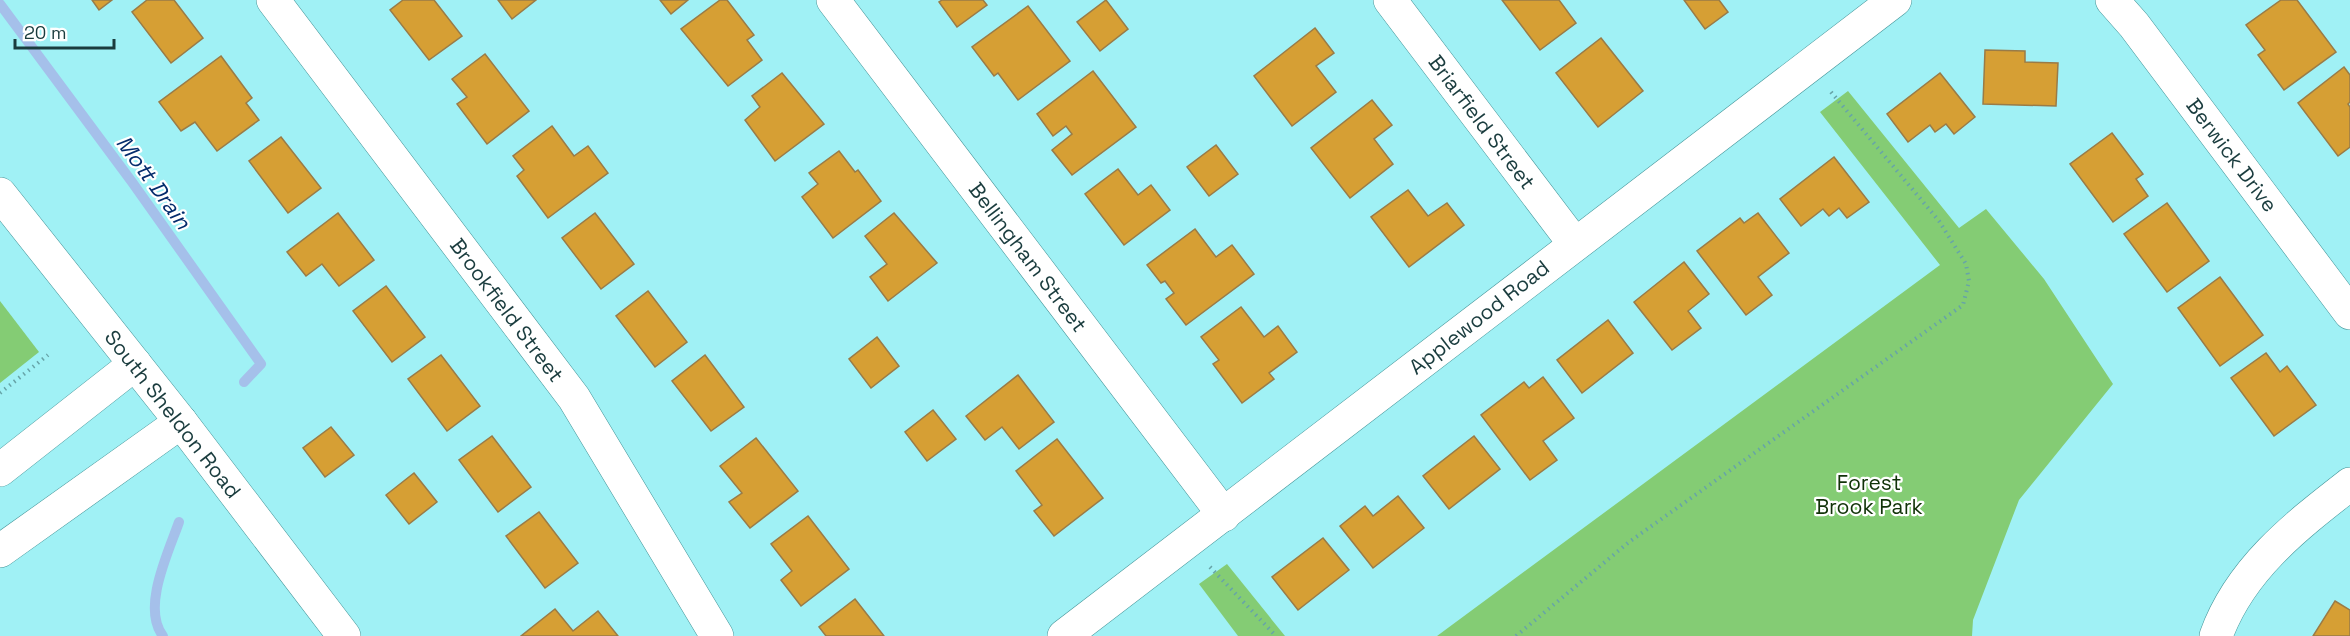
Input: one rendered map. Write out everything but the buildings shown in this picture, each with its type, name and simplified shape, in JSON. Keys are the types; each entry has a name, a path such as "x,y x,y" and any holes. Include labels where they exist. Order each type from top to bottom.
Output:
{"street":[{"name":"Brookfield Street","path":"273,0 574,398 717,636"},
{"name":"Bellingham Street","path":"833,0 1224,514"},
{"name":"Briarfield Street","path":"1390,0 1574,243"},
{"name":"Applewood Road","path":"1064,636 1574,243 1895,0"},
{"name":"Berwick Drive","path":"2112,0 2141,34 2350,313"},
{"name":"South Sheldon Road","path":"0,194 181,422 344,636"},
{"path":"0,470 135,364"},
{"path":"0,552 181,422"},
{"path":"2216,636 2243,586 2269,551 2293,528 2350,484"}],"path":[{"path":"1516,636 1629,542 1963,305 1970,281 1966,264 1939,221 1828,88"},
{"path":"0,393 48,355"},
{"path":"1206,560 1276,636"}],"green space":[{"name":"Forest Brook Park","path":"1848,91 1959,228 1986,209 2044,279 2113,384 2019,500 1973,620 1972,636 1437,636 1940,265 1820,112"},
{"path":"0,301 39,352 0,383"},
{"path":"1227,564 1285,636 1238,636 1199,584"}],"waterway":[{"name":"Mott Drain","path":"0,4 132,182 261,364 244,382"},
{"name":"Mott Drain","path":"163,636 157,624 156,595 164,563 179,522"}]}
